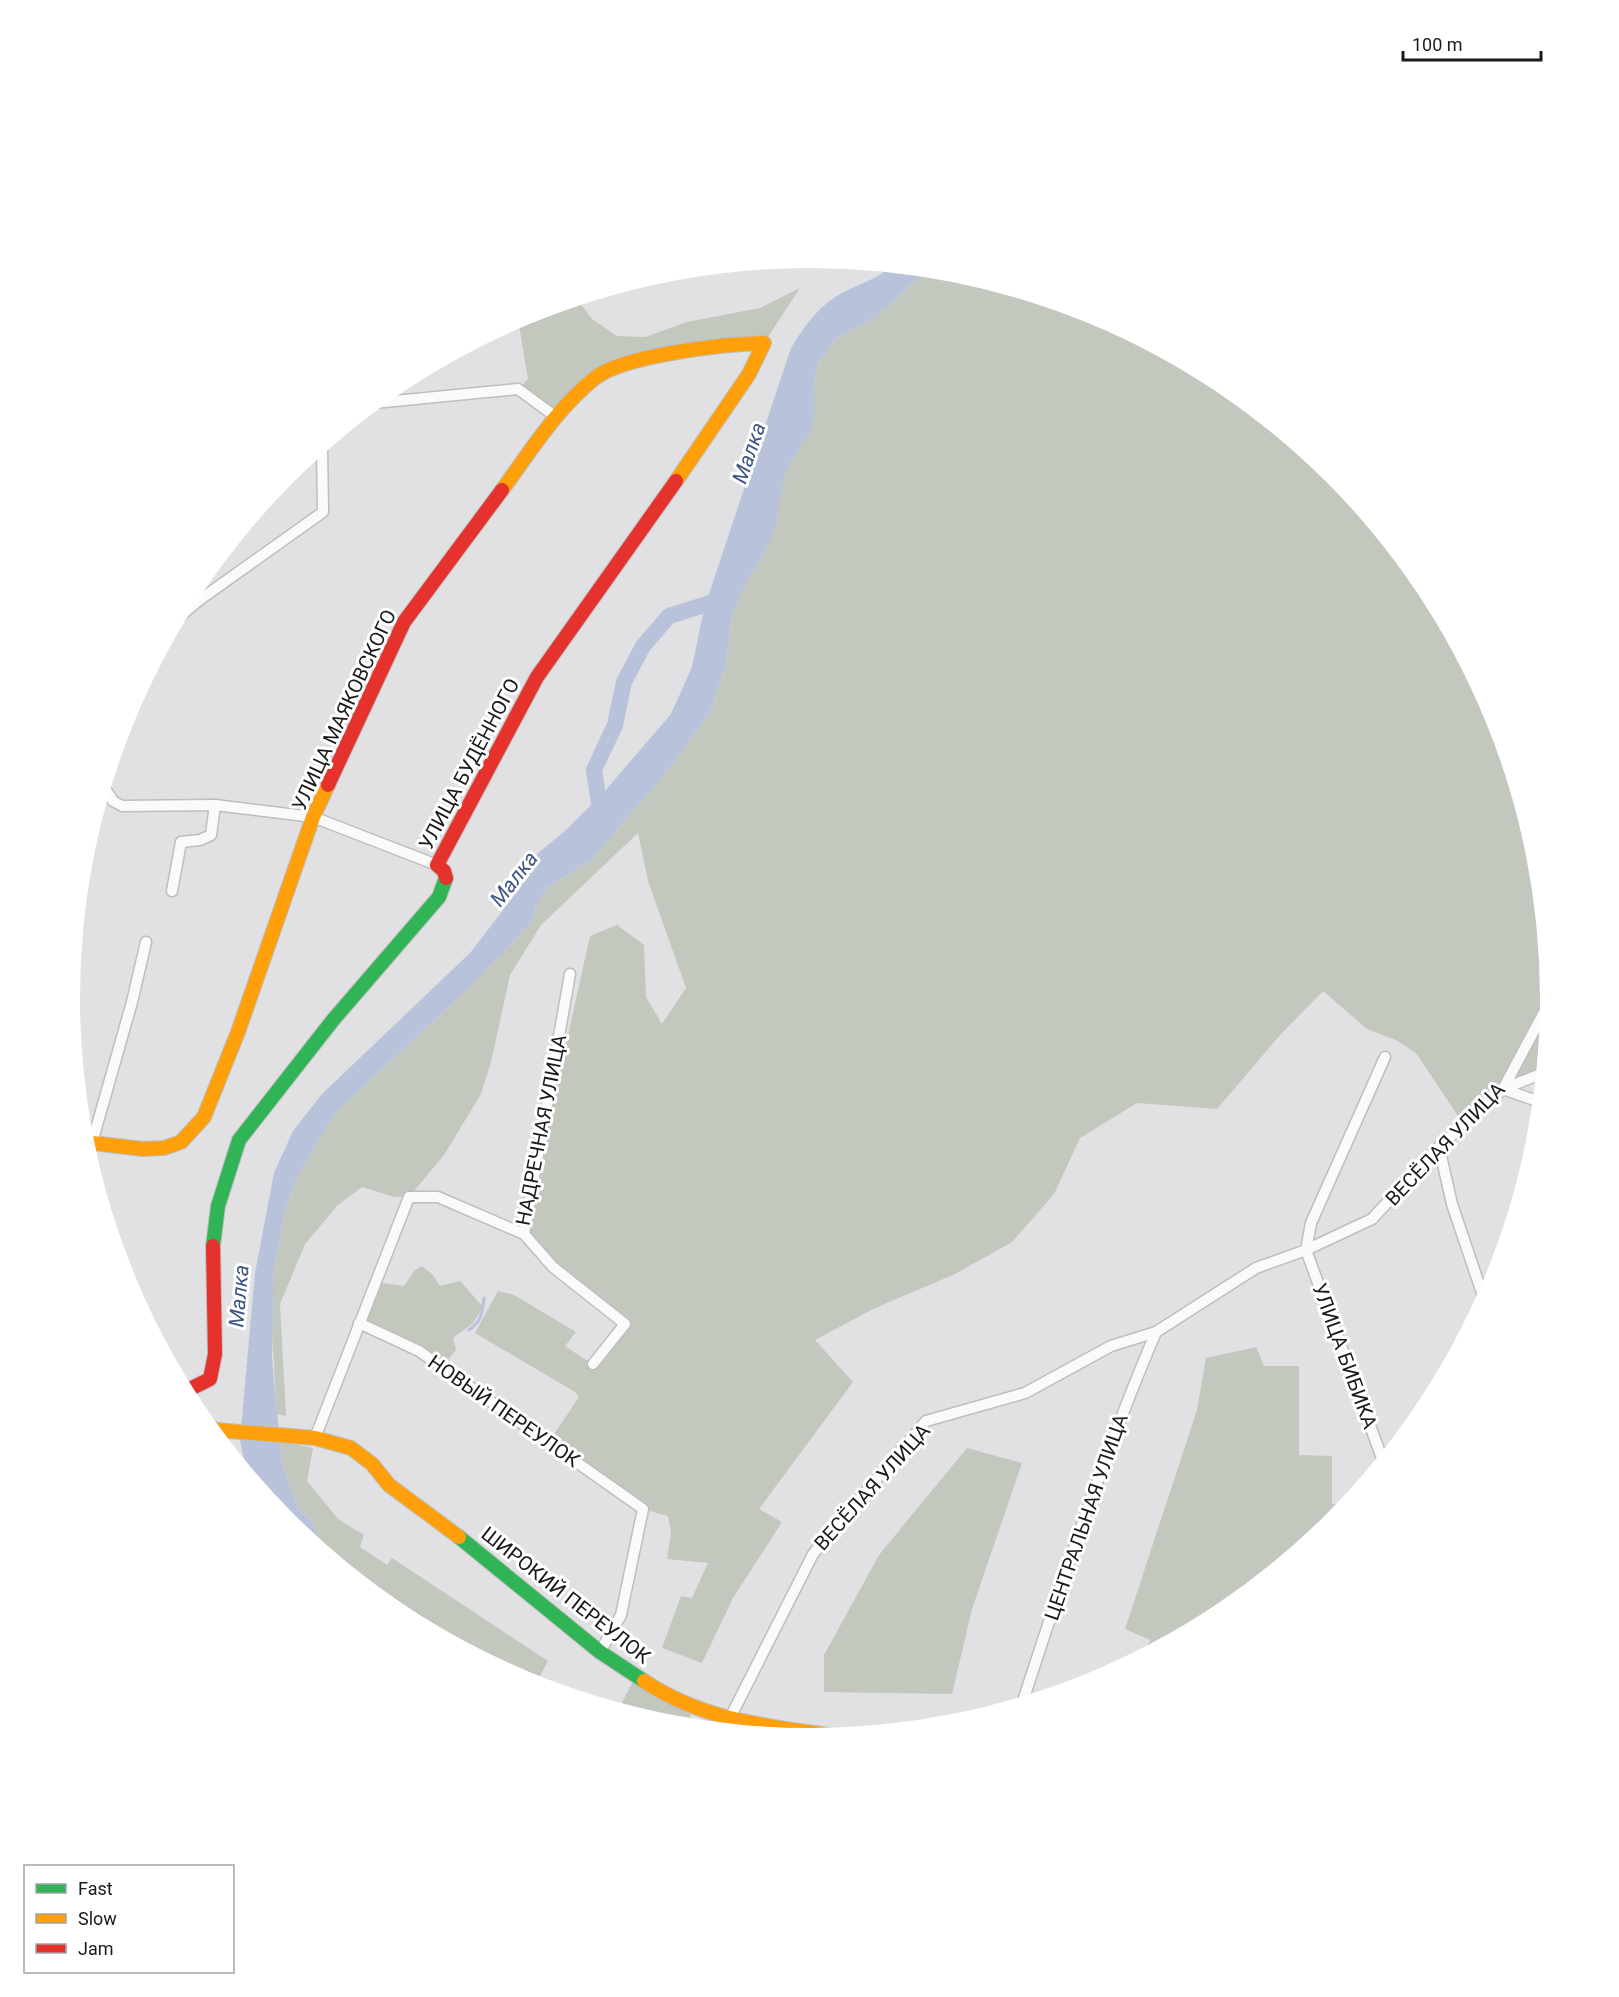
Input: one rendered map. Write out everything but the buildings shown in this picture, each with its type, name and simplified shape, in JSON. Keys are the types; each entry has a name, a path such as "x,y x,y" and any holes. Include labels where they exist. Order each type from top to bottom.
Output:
{"street":[{"name":"УЛИЦА МАЯКОВСКОГО","path":"94,1143 143,1149 164,1148 181,1142 194,1132 204,1117 238,1032 313,817 404,622 556,417 596,378 620,364 730,344 764,343"},
{"name":"УЛИЦА БУДЁННОГО","path":"193,1388 210,1379 212,1371 216,1316 212,1252 218,1206 239,1140 333,1020 439,897 447,880 444,872 437,865 537,677 707,437 749,374 764,343"},
{"path":"390,401 518,389 556,417"},
{"path":"198,601 323,512 322,455"},
{"path":"109,794 113,801 122,807 215,805 313,817 437,865"},
{"path":"172,891 180,842 200,840 211,835 215,805"},
{"path":"93,1138 132,1002 146,942"},
{"name":"НАДРЕЧНАЯ УЛИЦА","path":"315,1438 409,1197 438,1197 524,1234 570,974"},
{"name":"ВЕСЁЛАЯ УЛИЦА","path":"732,1724 813,1554 926,1421 1025,1393 1111,1346 1156,1332 1256,1268 1306,1250 1372,1219 1439,1148 1503,1089 1539,1022"},
{"path":"1306,1250 1311,1223 1385,1057"},
{"path":"1503,1089 1535,1076"},
{"path":"1503,1089 1532,1099"},
{"path":"1439,1148 1452,1204 1480,1287"},
{"path":"524,1234 553,1266 625,1324 593,1364"},
{"name":"УЛИЦА БИБИКА","path":"1306,1250 1380,1453"},
{"name":"НОВЫЙ ПЕРЕУЛОК","path":"359,1323 419,1351 643,1509 621,1615 600,1652"},
{"name":"ЦЕНТРАЛЬНАЯ УЛИЦА","path":"1025,1696 1081,1523 1122,1412 1156,1332"},
{"name":"ШИРОКИЙ ПЕРЕУЛОК","path":"221,1431 315,1438 351,1448 372,1464 389,1485 475,1548 600,1652 662,1693 725,1723"}],"shaded area":[{"path":"918,277 952,283 998,293 1044,307 1132,344 1174,366 1254,419 1326,482 1389,554 1442,634 1464,676 1484,719 1515,810 1533,903 1538,951 1540,998 1535,1076 1503,1089 1464,1125 1416,1053 1396,1040 1367,1029 1323,991 1280,1035 1217,1109 1137,1103 1080,1138 1054,1194 1012,1242 955,1274 873,1309 815,1340 853,1382 759,1509 782,1522 733,1598 702,1663 662,1648 681,1596 692,1598 708,1563 667,1559 671,1532 668,1516 643,1509 549,1442 579,1397 575,1392 475,1333 498,1291 514,1295 576,1332 565,1346 592,1364 625,1324 553,1267 524,1234 590,936 617,925 644,945 646,997 662,1024 686,988 648,881 638,833 541,925 510,975 491,1062 481,1094 444,1155 409,1197 394,1197 362,1187 338,1205 305,1244 280,1304 286,1416 277,1414 271,1317 274,1270 285,1211 297,1177 335,1113 471,986 531,923 536,906 547,888 592,859 667,772 711,710 726,665 732,614 748,580 767,549 785,473 811,428 814,378 819,361 837,337 866,323 892,303"},
{"path":"800,288 764,343 620,364 556,417 518,389 528,379 520,329 575,307 582,305 592,319 617,336 645,337 687,322 760,308"},
{"path":"422,1266 433,1275 440,1286 460,1281 483,1307 473,1323 453,1338 456,1350 442,1367 359,1323 375,1282 404,1286 415,1270"},
{"path":"1256,1347 1264,1366 1299,1366 1299,1455 1332,1456 1332,1504 1336,1504 1254,1578 1174,1631 1148,1645 1150,1640 1125,1629 1197,1410 1206,1358"},
{"path":"280,1441 313,1448 307,1481 339,1520 364,1535 360,1547 387,1565 392,1558 548,1661 540,1677 444,1631 365,1578 319,1539 311,1520 298,1509 282,1464"},
{"path":"967,1448 1022,1463 972,1609 952,1694 824,1692 824,1655 879,1555"},
{"path":"636,1676 690,1705 691,1718 667,1714 621,1704"}],"water":[{"path":"883,273 918,277 892,303 866,323 837,337 819,361 814,378 815,412 811,429 785,473 776,523 767,549 748,580 732,614 726,665 711,710 667,772 592,859 547,888 536,906 531,923 471,986 335,1113 297,1177 285,1211 274,1270 272,1358 282,1464 298,1509 311,1520 319,1539 293,1515 244,1460 240,1440 255,1273 274,1173 293,1131 322,1094 470,953 520,888 538,853 565,831 604,792 671,714 692,667 704,609 791,348 807,324 833,298"}],"waterway":[{"path":"600,810 594,770 615,725 624,682 643,646 669,616 723,599"},
{"path":"469,1330 479,1320 484,1298"}],"traffic: fast":[{"path":"213,1246 218,1206 239,1140 333,1020 439,897 446,878"},
{"path":"459,1537 600,1652 644,1681"}],"traffic: slow":[{"path":"502,490 568,403 595,378 609,370 628,363 676,352 764,343 749,374 676,481"},
{"path":"94,1143 143,1149 164,1148 181,1142 204,1117 238,1032 313,817 328,785"},
{"path":"221,1430 315,1438 351,1448 372,1464 389,1485 459,1537"},
{"path":"644,1681 690,1705 737,1720 777,1727"}],"traffic: jam":[{"path":"446,878 444,871 437,865 537,677 676,481"},
{"path":"328,785 404,622 502,490"},
{"path":"193,1388 210,1379 215,1354 213,1246"}],"water label":[{"name":"Малка","path":"749,453"},
{"name":"Малка","path":"514,879"},
{"name":"Малка","path":"239,1296"}]}
